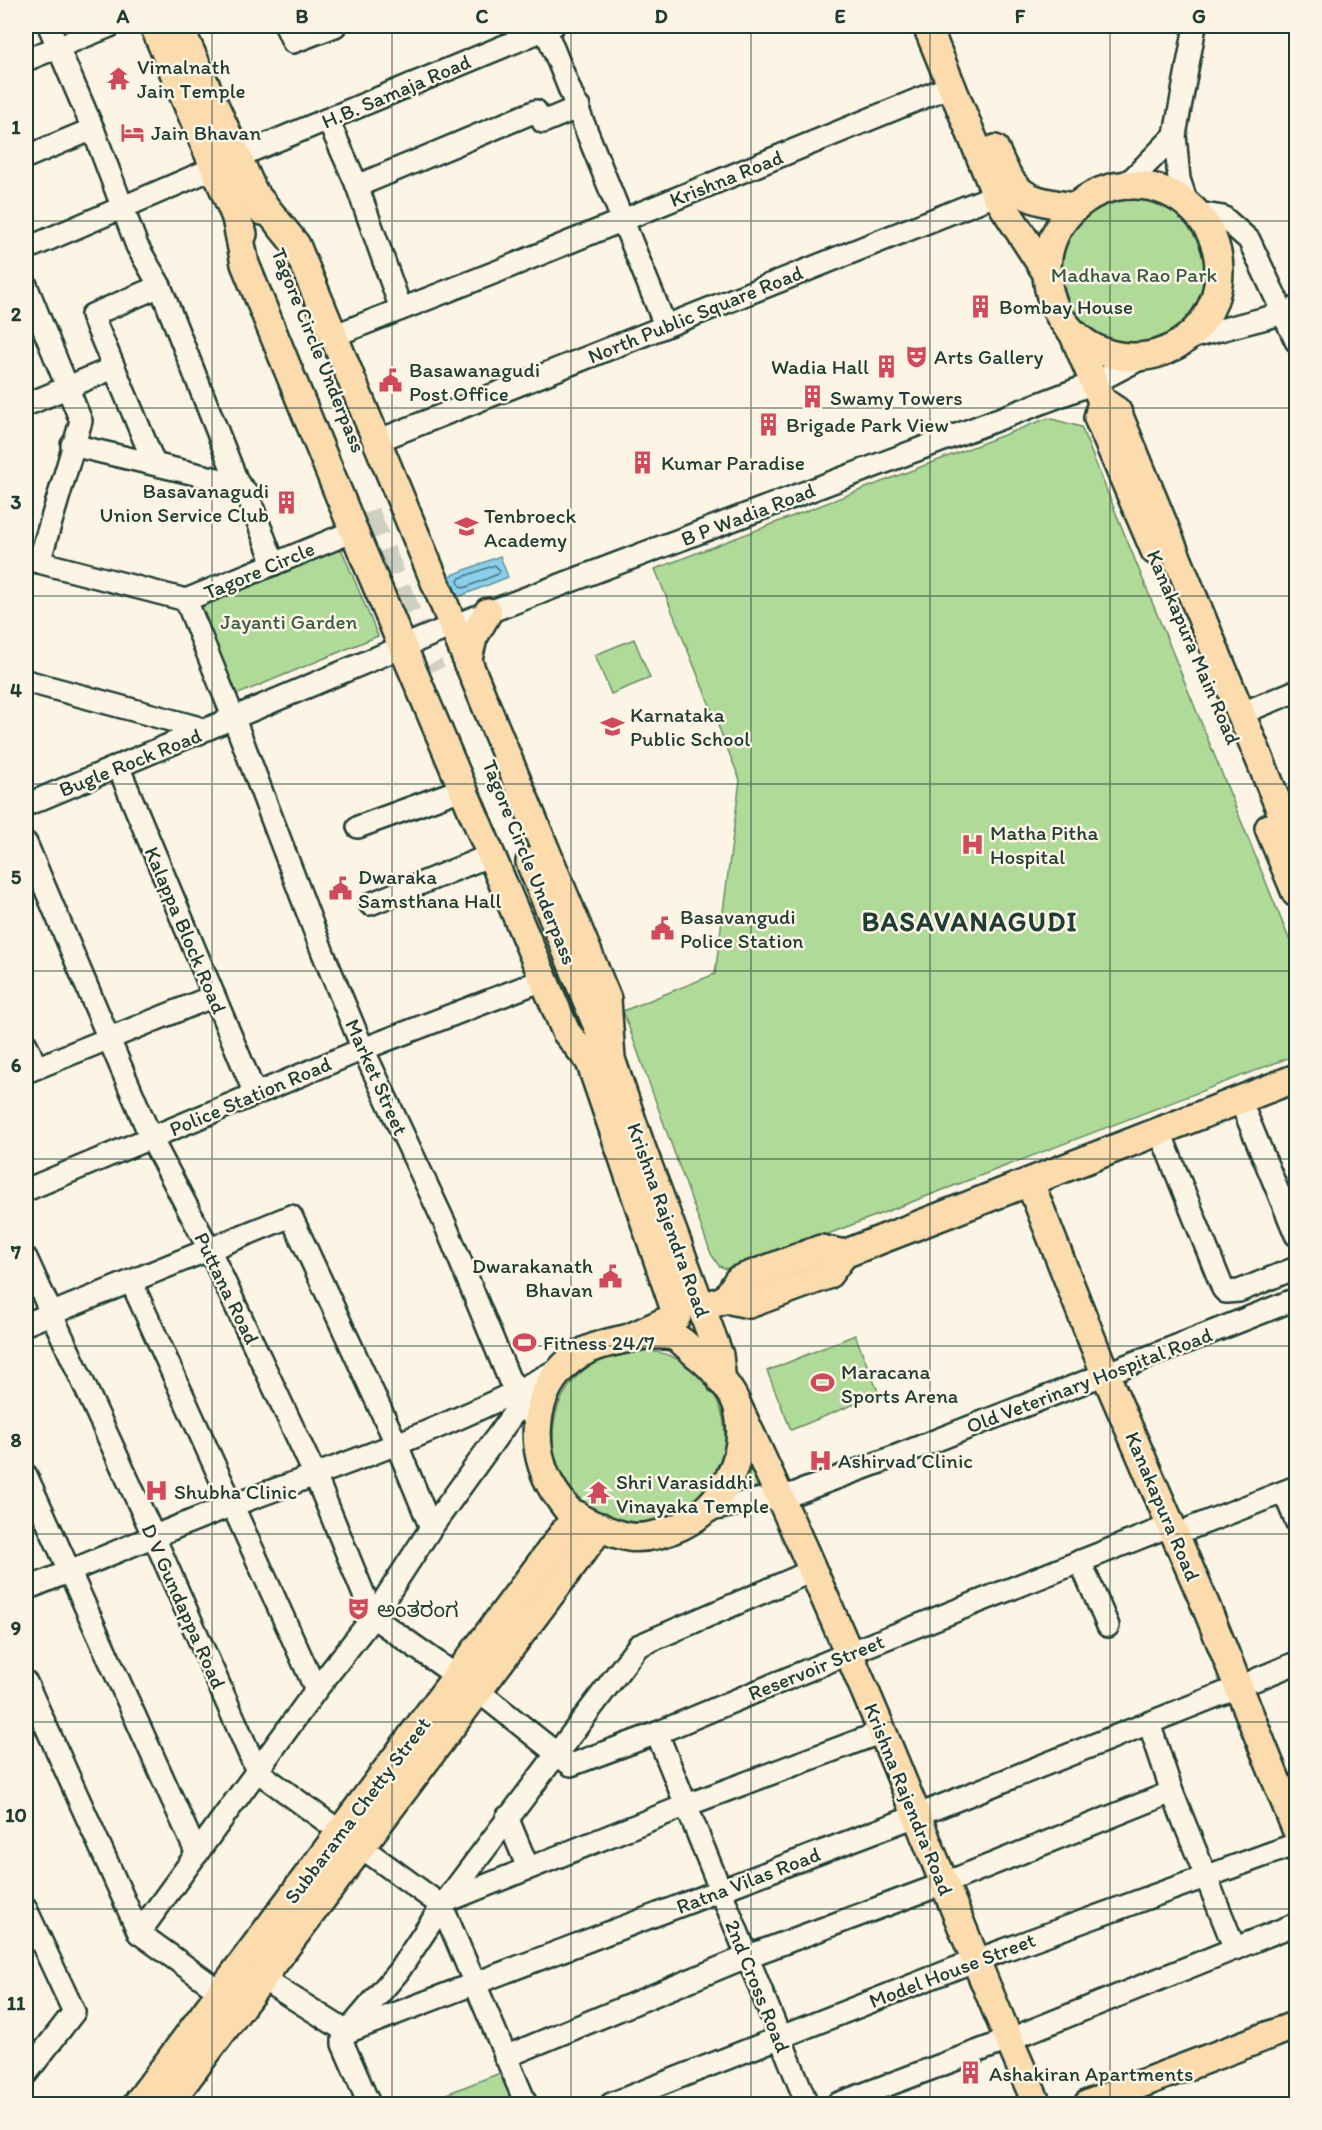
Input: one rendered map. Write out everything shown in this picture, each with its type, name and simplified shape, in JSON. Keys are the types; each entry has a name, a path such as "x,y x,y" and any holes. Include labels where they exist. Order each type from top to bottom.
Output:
{"main road":[{"path":"154,26 236,218 245,264 368,517 403,646 543,980 566,1032 602,1062"},
{"path":"180,26 255,194 296,245 452,626 449,667 607,999 602,1062"},
{"path":"927,26 951,86 1047,272"},
{"path":"945,26 1004,172 1005,191"},
{"path":"1073,333 1096,350 1120,357 1144,357 1189,338 1205,320 1216,298 1220,274 1215,241 1192,208 1166,191 1143,185 1119,186 1095,194 1075,207 1060,226 1050,248 1047,272 1051,303 1073,333 1098,392 1117,411 1296,848"},
{"path":"1005,191 1032,200 1075,207"},
{"name":"Tagore Circle Underpass","path":"255,194 368,517"},
{"name":"Kanakapura Main Road","path":"1098,392 1098,418 1296,893"},
{"path":"449,667 473,638 488,612"},
{"name":"Tagore Circle Underpass","path":"449,667 602,1062"},
{"name":"Krishna Rajendra Road","path":"602,1062 640,1144 719,1354 722,1382"},
{"path":"701,1308 749,1304 828,1275 844,1254 1296,1078"},
{"name":"Kanakapura Road","path":"1037,1180 1114,1370 1247,1684 1296,1782"},
{"name":"Krishna Rajendra Road","path":"628,1338 701,1308"},
{"path":"645,1335 673,1336 710,1364 738,1407 741,1445 733,1472 721,1493 696,1518 665,1533 630,1537 601,1527 568,1510 548,1484 537,1450 537,1426 549,1387 566,1365 592,1347 645,1335"},
{"name":"Krishna Rajendra Road","path":"738,1407 814,1570 974,1960 1037,2104"},
{"name":"Subbarama Chetty Street","path":"467,1684 577,1515"},
{"name":"Subbarama Chetty Street","path":"137,2104 221,1992 350,1840 467,1684 601,1527"},
{"name":"Kanakapura Road","path":"1247,1684 1296,1829"},
{"name":"Subbarama Chetty Street","path":"168,2104 262,1979 350,1840"},
{"path":"1089,2104 1296,2025"},
{"path":"1138,2104 1296,2043"}],"street":[{"path":"49,26 93,129 137,246 160,286 237,484 247,493 274,564"},
{"path":"26,60 110,26"},
{"path":"290,34 335,26"},
{"path":"1195,26 1175,135 1179,178 1192,208 1223,217 1249,240 1291,311 1296,341"},
{"path":"548,27 665,325"},
{"name":"H.B. Samaja Road","path":"238,156 548,27"},
{"name":"Krishna Road","path":"333,336 501,270 951,86"},
{"path":"357,186 539,116 579,107"},
{"path":"326,120 357,186 401,309"},
{"path":"26,157 93,129"},
{"path":"1119,186 1133,178 1175,135"},
{"path":"26,249 214,168"},
{"name":"North Public Square Road","path":"376,441 1005,191"},
{"path":"26,285 81,421 32,560 186,600"},
{"path":"154,463 92,315 160,286"},
{"path":"1189,338 1291,311"},
{"name":"B P Wadia Road","path":"403,646 488,612 1098,392 1144,357"},
{"path":"26,405 113,368"},
{"path":"72,445 237,484"},
{"name":"Tagore Circle","path":"234,719 186,600 274,564 368,517"},
{"path":"234,719 403,646"},
{"path":"26,681 196,727 199,733"},
{"path":"1240,714 1296,691"},
{"name":"Bugle Rock Road","path":"26,805 234,719"},
{"name":"Market Street","path":"234,719 323,952 363,1049 445,1224 509,1379 522,1395 537,1426"},
{"name":"Kalappa Block Road","path":"118,766 255,1094"},
{"path":"358,827 462,789"},
{"name":"Puttana Road","path":"26,843 151,1138 209,1249 315,1475 373,1617"},
{"path":"370,904 491,855"},
{"name":"Police Station Road","path":"26,1190 363,1049 543,980"},
{"path":"26,1044 31,1070 214,996"},
{"path":"1240,1100 1296,1235"},
{"path":"1160,1132 1223,1289 1226,1292 1239,1291 1296,1268"},
{"path":"26,1324 291,1216 397,1445 431,1528"},
{"name":"D V Gundappa Road","path":"26,1258 154,1537 256,1771"},
{"path":"131,1281 316,1690"},
{"name":"Old Veterinary Hospital Road","path":"702,1512 793,1494 1296,1299"},
{"path":"26,1589 234,1505 397,1445 522,1395 566,1365"},
{"path":"140,1933 256,1771 373,1617 522,1395"},
{"path":"26,1475 196,1854"},
{"path":"1290,1490 1296,1521"},
{"name":"Reservoir Street","path":"467,1684 571,1766 1080,1561 1290,1490"},
{"path":"1080,1561 1108,1626"},
{"path":"369,2104 343,2044 347,2032 398,1972 444,1903 507,1817 638,1646 814,1570"},
{"path":"373,1617 467,1684"},
{"name":"Ratna Vilas Road","path":"347,2032 916,1816 1296,1663"},
{"path":"26,1682 140,1933 221,1992"},
{"path":"1149,1723 1172,1792 1234,1949"},
{"path":"444,1903 687,1805 882,1732"},
{"name":"2nd Cross Road","path":"657,1733 778,2038 807,2104"},
{"path":"256,1771 350,1840 444,1903 526,2104"},
{"path":"505,2057 746,1957 943,1884 1172,1792"},
{"path":"507,1817 528,1868"},
{"name":"Model House Street","path":"611,2104 974,1960 1296,1844"},
{"path":"26,1910 74,2012 26,2074"},
{"path":"837,2104 1008,2040 1296,1924"},
{"path":"262,1979 347,2032"}],"green space":[{"name":"Madhava Rao Park","path":"1134,198 1163,203 1176,210 1187,220 1197,231 1204,244 1209,273 1204,302 1197,315 1187,326 1176,336 1163,343 1134,348 1105,343 1092,336 1081,326 1071,315 1064,302 1059,273 1064,244 1071,231 1081,220 1092,210 1105,203"},
{"path":"1048,418 1081,427 1296,956 1296,1055 731,1271 719,1266 711,1254 623,1011 715,974 740,780 655,569"},
{"name":"Jayanti Garden","path":"341,548 378,636 236,695 199,607"},
{"path":"634,639 650,678 611,694 595,655"},
{"name":"Maracana Sports Arena","path":"855,1335 879,1394 791,1430 767,1371"},
{"path":"639,1350 656,1351 672,1356 687,1364 700,1375 711,1388 719,1403 724,1419 724,1453 719,1469 711,1484 700,1497 687,1508 672,1516 656,1521 639,1522 622,1521 606,1516 591,1508 578,1497 567,1484 559,1469 554,1453 553,1436 554,1419 559,1403 567,1388 578,1375 591,1364 606,1356 622,1351"},
{"path":"747,1458 769,1481 727,1500"},
{"path":"505,2071 518,2104 421,2104"}],"water":[{"path":"500,556 508,577 458,597 450,576"}],"tunnel":[{"path":"366,513 432,672"}],"place":[{"name":"Vimalnath Jain Temple","path":"119,78"},
{"name":"Jain Bhavan","path":"133,132"},
{"name":"Bombay House","path":"981,306"},
{"name":"Arts Gallery","path":"916,356"},
{"name":"Wadia Hall","path":"887,366"},
{"name":"Basawanagudi Post Office","path":"391,381"},
{"name":"Swamy Towers","path":"812,397"},
{"name":"Brigade Park View","path":"768,424"},
{"name":"Kumar Paradise","path":"643,462"},
{"name":"Basavanagudi Union Service Club","path":"287,502"},
{"name":"Tenbroeck Academy","path":"466,527"},
{"name":"Karnataka Public School","path":"612,726"},
{"name":"Matha Pitha Hospital","path":"972,844"},
{"name":"Dwaraka Samsthana Hall","path":"340,888"},
{"name":"Basavangudi Police Station","path":"662,928"},
{"name":"Dwarakanath Bhavan","path":"611,1277"},
{"name":"Fitness 24/7","path":"525,1342"},
{"name":"Maracana Sports Arena","path":"823,1383"},
{"name":"Ashirvad Clinic","path":"820,1460"},
{"name":"Shubha Clinic","path":"156,1491"},
{"name":"Shri Varasiddhi Vinayaka Temple","path":"598,1493"},
{"name":"ಅಂತರಂಗ","path":"359,1609"},
{"name":"Ashakiran Apartments","path":"971,2073"}],"district":[{"name":"BASAVANAGUDI","path":"970,921"}]}
